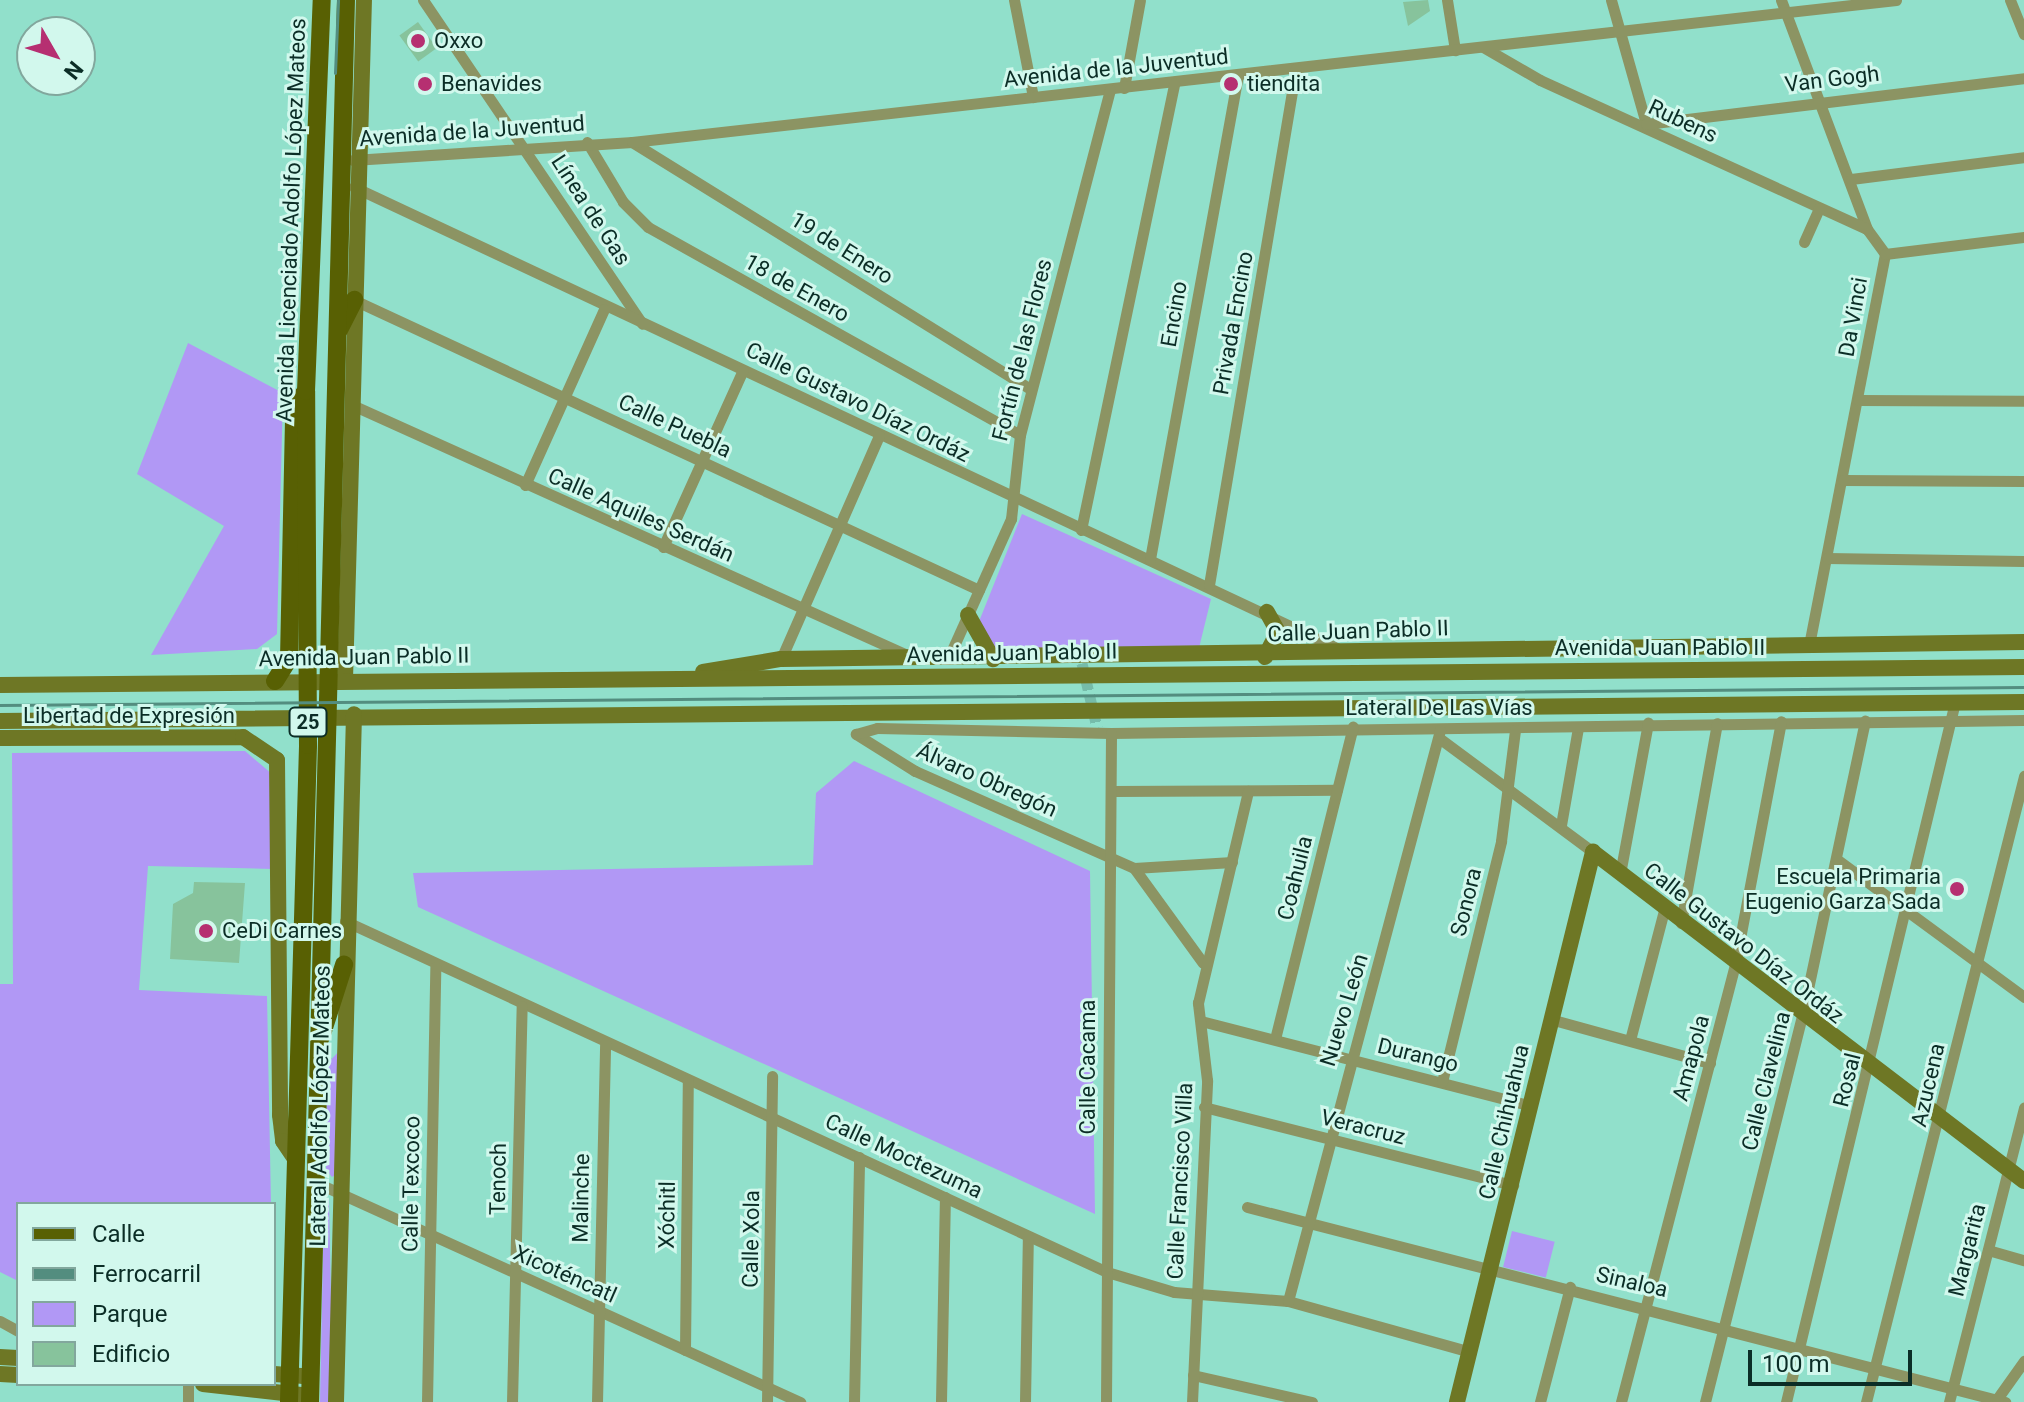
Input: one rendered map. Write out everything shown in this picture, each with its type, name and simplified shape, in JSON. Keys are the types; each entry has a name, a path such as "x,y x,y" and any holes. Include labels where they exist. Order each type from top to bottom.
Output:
{"main road":[{"name":"Avenida Licenciado Adolfo López Mateos","path":"289,1398 282,1374 296,1160 297,982 310,461 306,391 322,0"},
{"name":"Avenida Licenciado Adolfo López Mateos","path":"310,1399 315,1059 336,336 348,160 346,0"},
{"path":"336,336 354,300"},
{"path":"275,681 290,647 294,419 306,391"},
{"path":"315,1059 344,965"}],"street":[{"path":"345,679 355,189 348,160 364,0"},
{"name":"Línea de Gas","path":"423,0 525,146 643,325"},
{"path":"1014,0 1033,97"},
{"path":"1124,88 1140,0"},
{"path":"1447,0 1455,50"},
{"path":"1611,0 1615,31 1646,124"},
{"name":"Avenida de la Juventud","path":"348,160 587,142 632,142 1174,84 1615,31 1783,6 1896,0"},
{"path":"2010,0 2024,34"},
{"name":"Da Vinci","path":"1783,6 1823,99 1867,229 1885,254 1809,645"},
{"name":"Rubens","path":"1483,47 1540,80 1646,124 1867,229"},
{"name":"Privada Encino","path":"1209,585 1296,68"},
{"name":"Encino","path":"1150,559 1238,76"},
{"name":"Van Gogh","path":"1646,124 1823,99 2024,78"},
{"path":"1081,530 1174,84"},
{"name":"Fortín de las Flores","path":"947,660 1015,502 1020,435 1110,90"},
{"name":"18 de Enero","path":"587,142 623,202 660,235 1020,435"},
{"name":"19 de Enero","path":"632,142 1031,389"},
{"path":"1851,179 2024,157"},
{"name":"Calle Gustavo Díaz Ordáz","path":"355,189 604,309 743,370 1015,502 1209,585 1342,651"},
{"path":"1804,242 1819,208"},
{"path":"1885,254 2024,237"},
{"name":"Calle Puebla","path":"354,300 979,590"},
{"path":"525,485 604,309"},
{"path":"663,547 743,370"},
{"path":"1858,400 2024,401"},
{"name":"Calle Aquiles Serdán","path":"350,404 917,660"},
{"path":"781,659 800,609 879,436"},
{"path":"1843,480 2024,481"},
{"path":"1827,558 2024,561"},
{"path":"1265,657 1278,632 1267,612"},
{"path":"968,615 993,659"},
{"name":"Calle Juan Pablo II","path":"695,676 781,659 1082,661 1265,657 1342,651 1777,648 2024,642"},
{"path":"290,647 318,662 347,650"},
{"path":"1777,648 1903,669"},
{"name":"Avenida Juan Pablo II","path":"0,685 345,679 2024,667"},
{"path":"0,721 354,714 1955,711 2024,702"},
{"name":"Lateral De Las Vías","path":"856,734 877,728 1097,729 1111,733 1353,727 1439,734 1648,723 1865,721 1955,711 2024,720"},
{"name":"Rosal","path":"1786,1402 1871,1067 1955,711"},
{"name":"Lateral Adolfo López Mateos","path":"336,1402 345,921 354,714"},
{"path":"0,729 47,720"},
{"name":"Amapola","path":"1621,1402 1735,965 1781,721"},
{"name":"Calle Clavelina","path":"1705,1402 1839,861 1865,721"},
{"path":"1620,874 1648,723"},
{"path":"1681,923 1717,723"},
{"name":"Coahuila","path":"1275,1039 1353,727"},
{"path":"1561,825 1578,728"},
{"name":"Sonora","path":"1442,1082 1511,786 1515,730"},
{"name":"Calle Cacama","path":"1106,1402 1111,733"},
{"name":"Álvaro Obregón","path":"856,734 915,771 1134,868"},
{"name":"Calle Gustavo Díaz Ordáz","path":"1439,734 1511,786 1802,1017 2024,1181"},
{"name":"Nuevo León","path":"1288,1301 1439,734"},
{"name":"Libertad de Expresión","path":"0,738 243,737 277,760 281,1124 296,1160"},
{"name":"Azucena","path":"1866,1402 1941,1120 1977,960 2019,822 2024,776"},
{"path":"1112,791 1337,790"},
{"name":"Calle Francisco Villa","path":"1192,1402 1194,1291 1204,1107 1201,1021 1203,963 1232,862 1248,791"},
{"name":"Calle Chihuahua","path":"1457,1402 1593,852"},
{"path":"1839,861 2024,997"},
{"path":"1134,868 1232,862"},
{"path":"1134,868 1203,963"},
{"path":"1630,1040 1664,910"},
{"name":"Calle Moctezuma","path":"345,921 435,967 1107,1272 1194,1291 1288,1301 1471,1352"},
{"name":"Calle Texcoco","path":"427,1402 435,967"},
{"name":"Tenoch","path":"512,1402 522,1006"},
{"path":"1550,1019 1710,1063"},
{"name":"Durango","path":"1201,1021 1531,1106"},
{"name":"Malinche","path":"597,1402 605,1043"},
{"name":"Calle Xola","path":"767,1402 772,1076"},
{"name":"Xóchitl","path":"685,1350 688,1080"},
{"name":"Veracruz","path":"1204,1107 1513,1185"},
{"name":"Margarita","path":"1949,1402 2024,1107"},
{"path":"854,1402 859,1157"},
{"name":"Xicoténcatl","path":"315,1182 340,1190 515,1274 800,1402"},
{"path":"941,1402 945,1197"},
{"name":"Sinaloa","path":"1247,1207 1310,1220 1800,1344 1954,1384 2001,1400"},
{"path":"1025,1402 1028,1236"},
{"path":"1988,1250 2024,1260"},
{"path":"1540,1402 1570,1287"},
{"path":"2001,1400 2024,1361"},
{"path":"282,1374 310,1377"},
{"path":"1193,1375 1312,1402"},
{"path":"215,1386 310,1399"}],"green space":[{"path":"188,343 283,393 277,634 257,649 151,655 224,526 137,474"},
{"path":"1022,514 1211,599 1199,648 991,650 976,629"},
{"path":"245,751 279,780 272,869 148,866 139,990 267,996 271,1202 16,1202 16,1280 0,1272 0,984 13,984 12,753"},
{"path":"854,761 1090,871 1095,1214 418,907 413,873 813,865 816,793"},
{"path":"340,1050 335,1175 332,1177 326,1170 327,1064"},
{"path":"329,1199 333,1402 320,1402 324,1205"},
{"path":"1512,1231 1555,1242 1546,1278 1503,1267"}],"building":[{"path":"1428,0 1430,11 1408,26 1403,2"},
{"name":"Oxxo","path":"418,22 437,48 418,61 399,36"},
{"name":"CeDi Carnes","path":"194,882 245,883 239,963 170,959 173,904 193,893"}],"tunnel":[{"path":"1082,663 1097,727"}],"railway":[{"path":"335,73 338,0"},
{"path":"0,705 2024,687"}],"place":[{"name":"Oxxo","path":"418,41"},
{"name":"Benavides","path":"425,84"},
{"name":"tiendita","path":"1231,84"},
{"name":"Escuela Primaria Eugenio Garza Sada","path":"1957,889"},
{"name":"CeDi Carnes","path":"206,931"}]}
